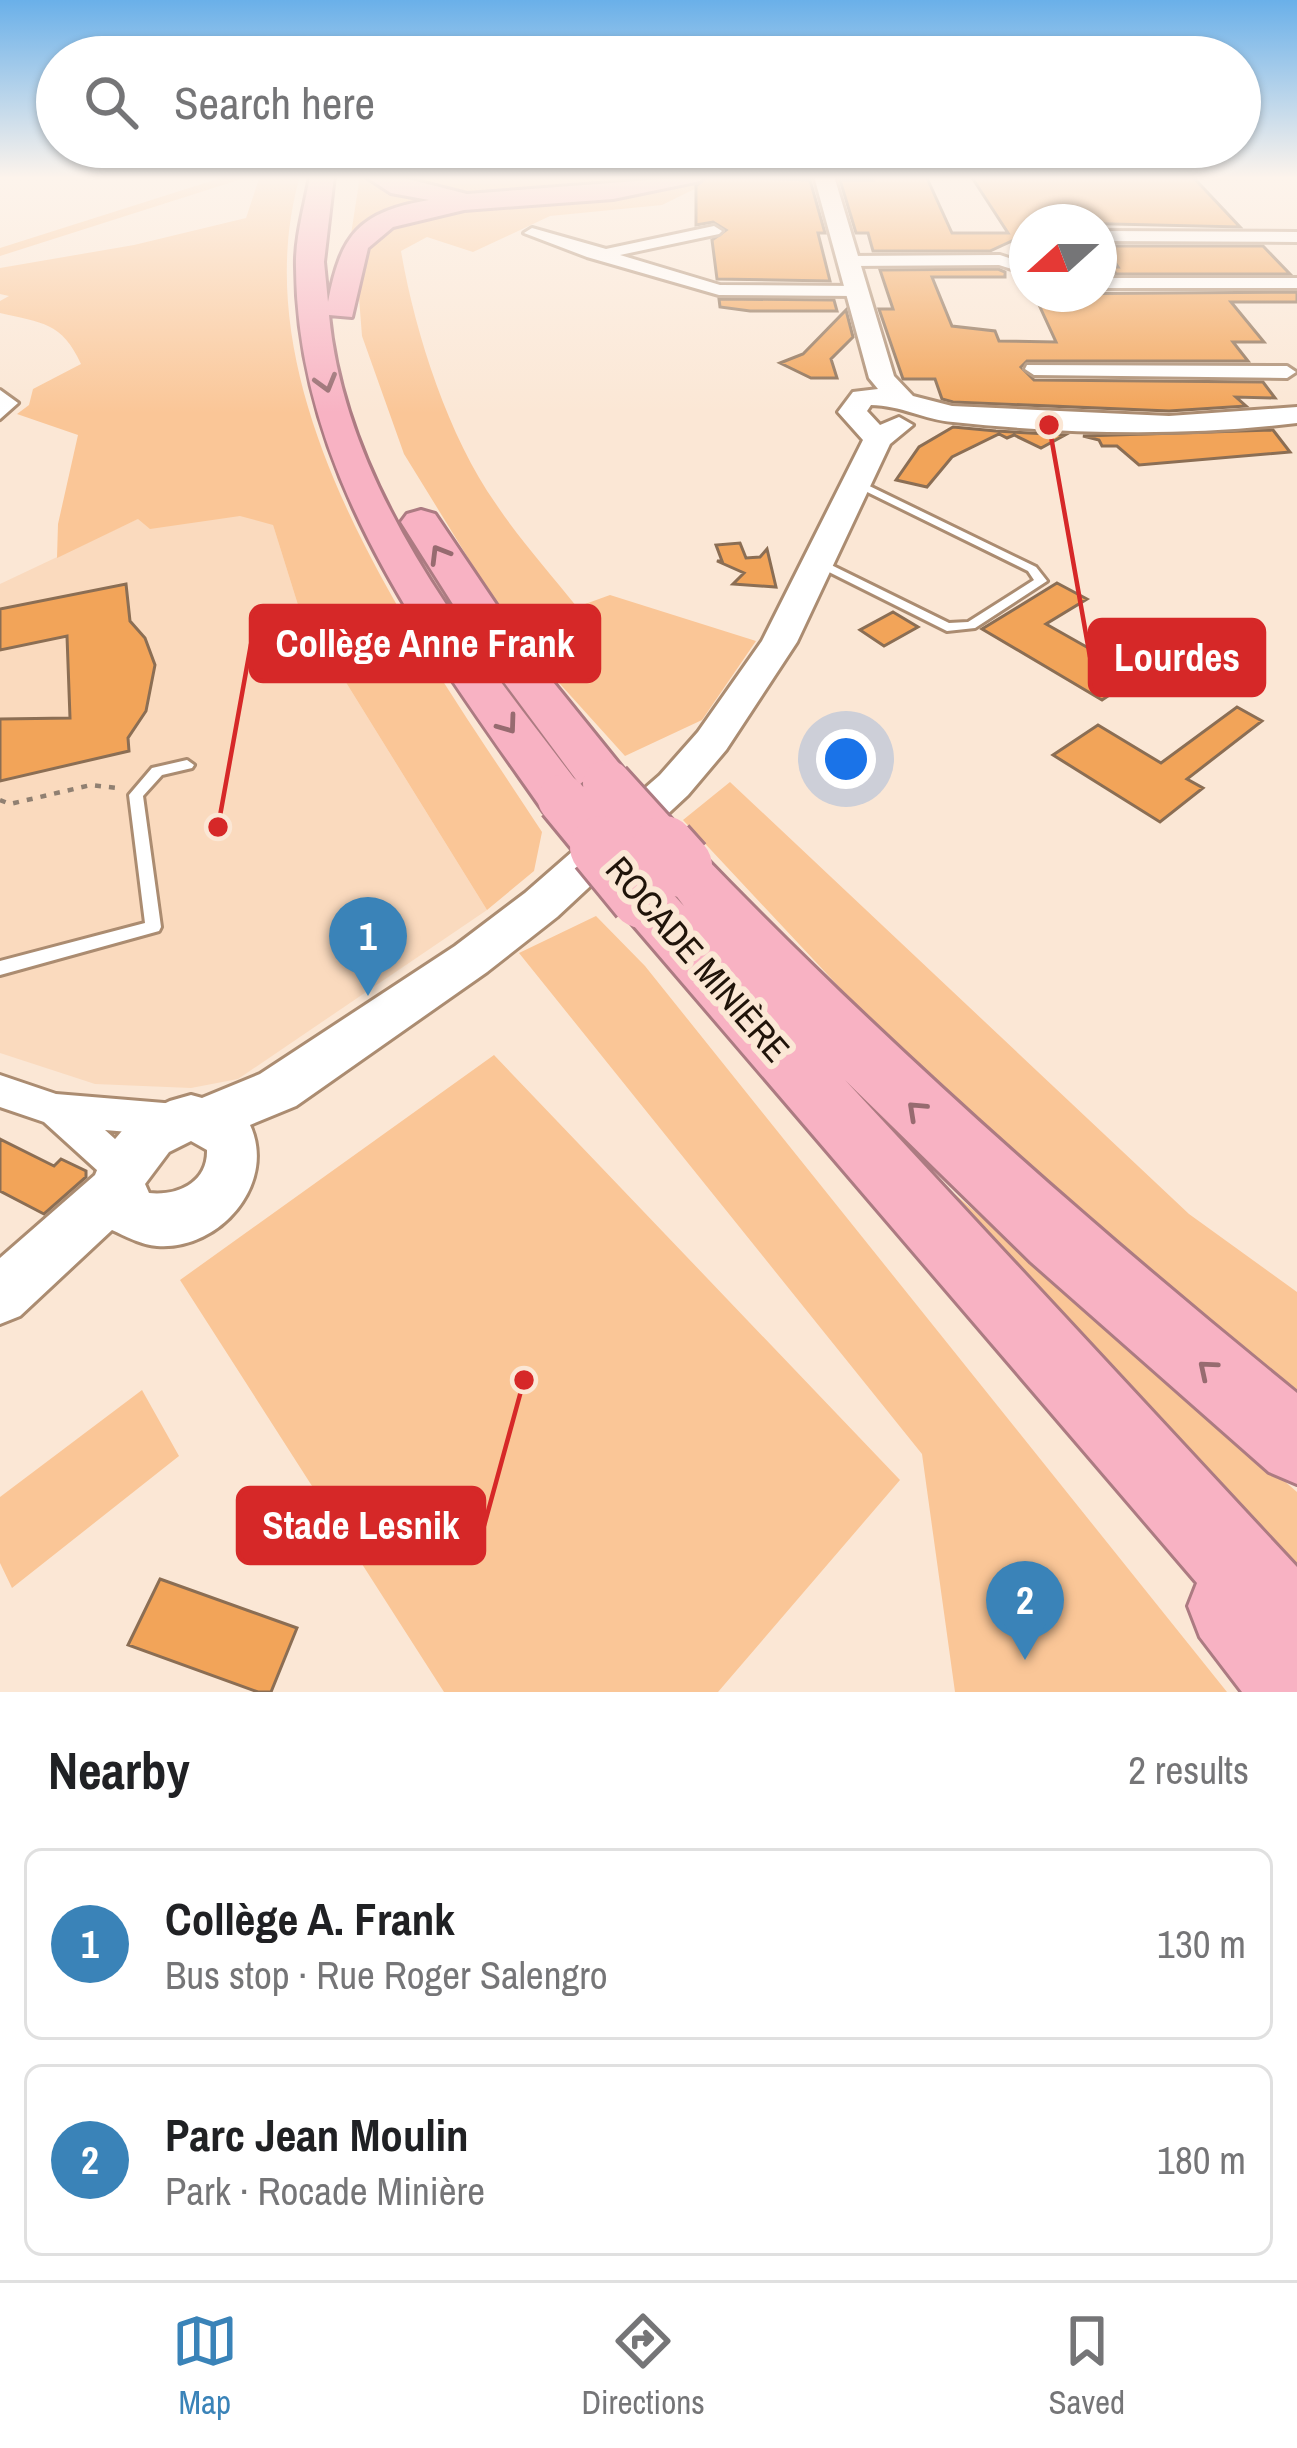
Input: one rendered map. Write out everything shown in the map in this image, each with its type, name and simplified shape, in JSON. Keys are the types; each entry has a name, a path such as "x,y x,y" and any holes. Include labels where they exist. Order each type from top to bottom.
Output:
{"highway":[{"name":"ROCADE MINIÈRE","path":"309,255 308,287 320,366 347,447 417,588 662,882 958,1253 1297,1632"},
{"name":"ROCADE MINIÈRE","path":"338,255 340,310 358,385 413,511 508,656 585,791"},
{"path":"340,310 351,255"},
{"name":"ROCADE MINIÈRE","path":"662,882 1084,1263 1297,1444"},
{"path":"958,1253 1297,1691"}],"street":[{"path":"614,255 624,263 719,290 856,291"},
{"path":"692,283 698,274 695,255"},
{"path":"0,1296 130,1192 142,1139 206,1133 471,959 541,905 674,785 712,741 778,642 889,411 846,255"},
{"path":"1000,260 1009,255"},
{"path":"848,261 1009,263"},
{"path":"1117,283 1297,283"},
{"path":"1034,369 1292,378"},
{"path":"0,396 8,403 0,412"},
{"path":"889,411 1190,422 1292,417"},
{"path":"0,1091 56,1110 206,1133"},
{"path":"56,1110 130,1192 167,1221 205,1207 231,1176 206,1133"}],"lane":[{"path":"817,562 947,627 970,626 1041,580 1032,569 856,483"},
{"path":"0,968 152,926 136,795 158,771 187,764"}],"path":[{"path":"0,800 10,804 100,787"}],"shaded area":[{"path":"76,255 288,255 294,349 317,435 353,521 397,605 542,832 534,871 487,910 298,605 273,525 240,516 150,529 138,519 57,558 58,524 78,435 17,414 29,405 33,389 81,364 66,340 49,326 0,313 0,301 9,296 0,294 0,268"},
{"path":"360,255 402,255 425,349 463,447 505,517 577,607 610,595 756,641 702,720 625,756 515,634 404,454 362,336 356,259"},
{"path":"254,464 298,605 487,910 238,1079 191,1088 95,1084 0,1053 0,584"},
{"path":"730,782 1189,1214 1297,1292 1297,1391 1140,1268 899,1051 683,820"},
{"path":"596,916 645,966 1227,1692 955,1692 922,1454 519,953"},
{"path":"494,1055 900,1480 718,1692 444,1692 180,1280"},
{"path":"926,1169 1297,1492 1297,1587"},
{"path":"142,1390 179,1456 12,1588 0,1563 0,1497"}],"building":[{"path":"714,255 823,255 830,281 717,279"},
{"path":"1117,255 1272,255 1290,274 1117,274"},
{"path":"880,270 1005,272 1005,277 932,277 952,326 995,331 999,341 1056,342 1042,312 1117,312 1117,293 1297,292 1297,302 1231,302 1264,342 1233,342 1248,361 1027,361 1021,367 1034,380 1263,382 1275,398 1236,397 1246,406 1169,411 953,402 942,399 935,379 903,379 879,309 893,309"},
{"path":"719,299 834,300 837,311 750,311 720,307"},
{"path":"846,310 853,337 831,359 837,378 811,378 780,363 803,354"},
{"path":"953,427 1065,435 1041,448 1014,435 999,434 952,457 927,487 896,480 919,447"},
{"path":"1273,430 1290,452 1139,465 1117,446 1102,446 1099,440 1083,436"},
{"path":"740,543 746,558 760,557 767,549 776,587 733,584 744,573 717,561 722,561 716,545"},
{"path":"1057,583 1087,599 1046,624 1138,676 1102,700 982,629"},
{"path":"126,584 130,621 145,638 155,665 146,711 128,738 129,751 0,781 0,719 70,718 67,636 0,650 0,609"},
{"path":"893,612 918,627 884,646 860,630"},
{"path":"1237,707 1262,721 1187,779 1203,788 1160,822 1053,755 1098,725 1161,763"},
{"path":"0,1139 54,1166 61,1159 86,1171 86,1177 44,1214 0,1191"},
{"path":"160,1579 297,1628 271,1692 258,1692 128,1645"}],"place":[{"name":"Lourdes","path":"1049,425"},
{"name":"Collège Anne Frank","path":"218,827"},
{"name":"Collège A. Frank","path":"368,996"},
{"name":"Stade Lesnik","path":"524,1380"},
{"name":"Parc Jean Moulin","path":"1025,1660"}]}
